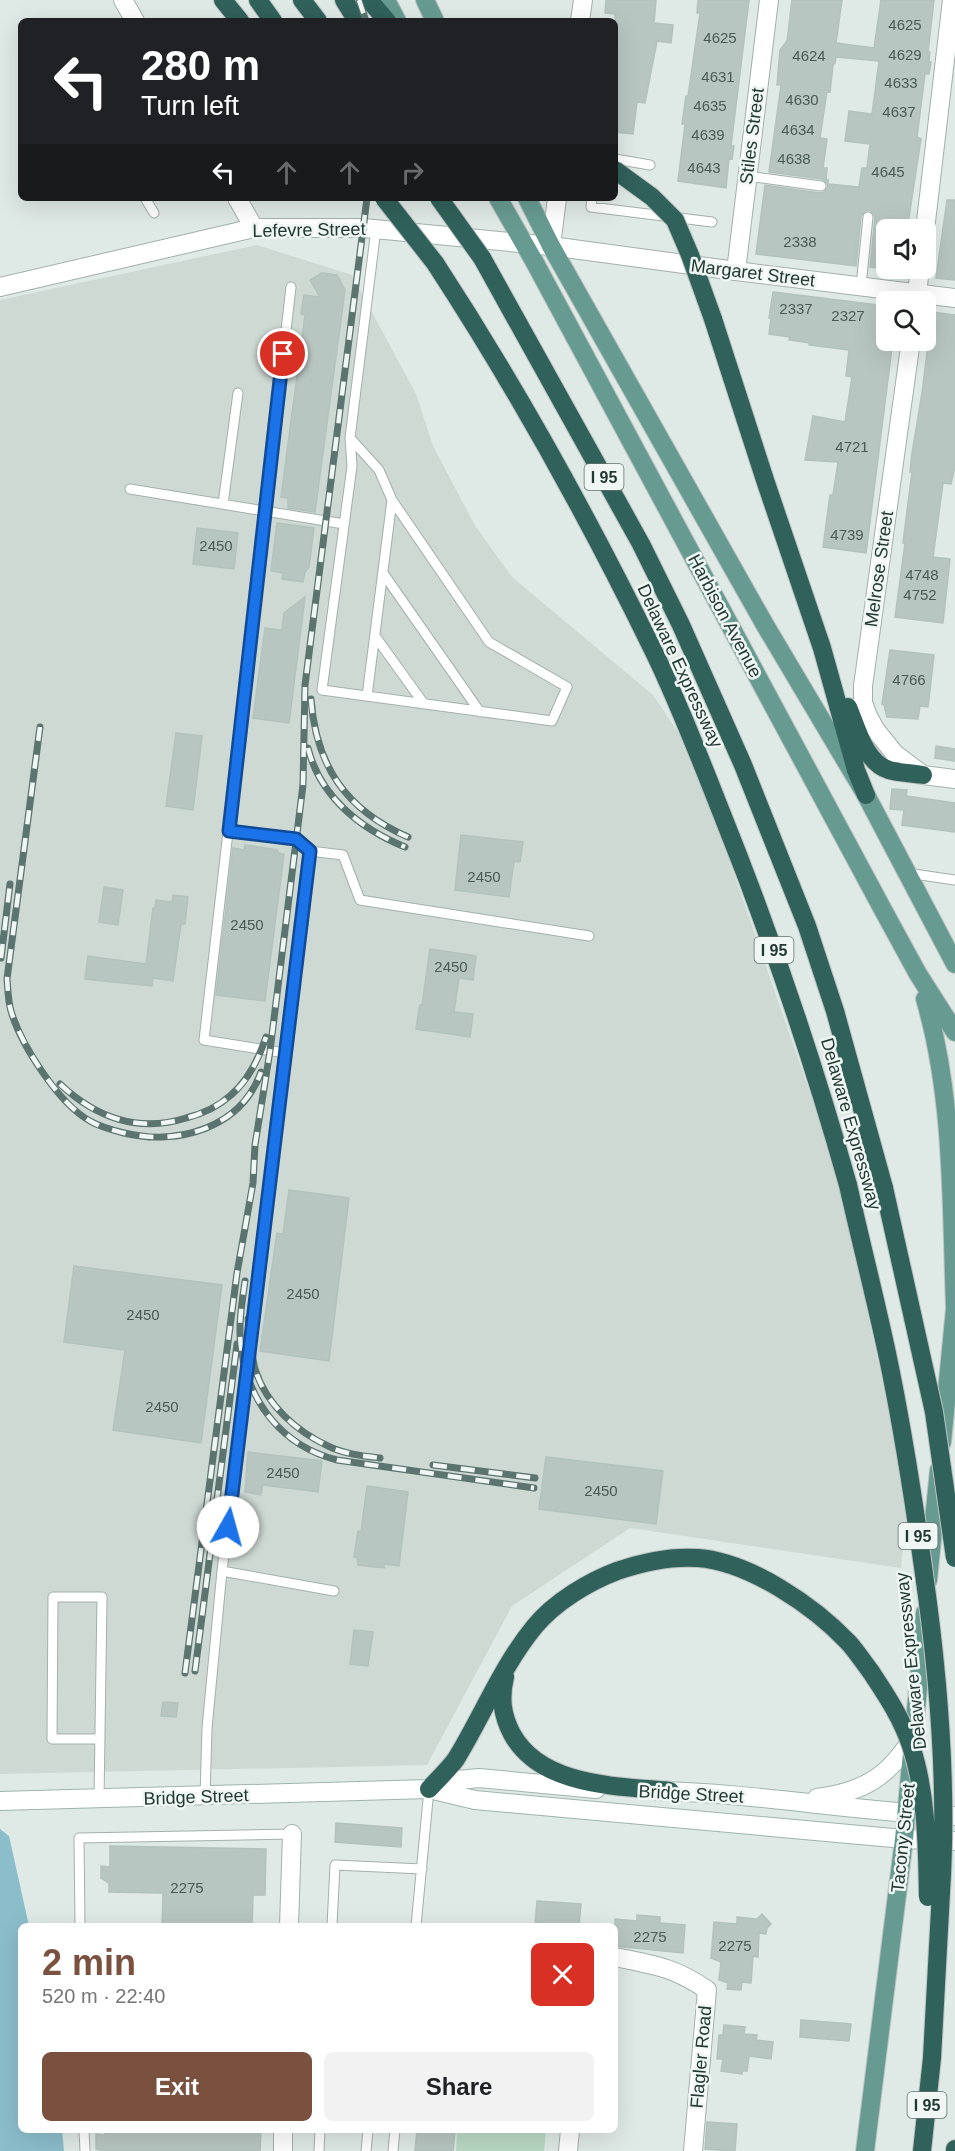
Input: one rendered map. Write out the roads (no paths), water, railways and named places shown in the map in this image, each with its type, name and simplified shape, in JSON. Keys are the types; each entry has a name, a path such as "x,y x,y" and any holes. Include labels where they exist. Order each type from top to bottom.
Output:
{"highway":[{"path":"223,0 238,18"},
{"path":"258,0 271,18"},
{"path":"302,0 316,18"},
{"path":"344,0 355,18"},
{"path":"369,0 384,18"},
{"path":"618,172 652,197 675,220 690,255 822,648 856,770 866,795"},
{"path":"386,201 435,263"},
{"name":"Delaware Expressway","path":"396,201 488,344 544,441 653,650 684,720 755,896 821,1091 848,1185 890,1370 914,1503 932,1634 939,1714 943,1802 935,1894"},
{"name":"Delaware Expressway","path":"441,201 482,258 641,544 743,765 807,926 835,1011 884,1188 934,1412 955,1558"},
{"path":"456,201 482,258"},
{"path":"822,648 869,754 889,770 923,775"},
{"path":"429,1789 455,1759 508,1666 536,1625 571,1594 602,1577 631,1566 664,1559 698,1558 728,1563 766,1580 800,1602 849,1643 871,1672 901,1722 915,1762 935,1894"},
{"path":"508,1666 503,1686 502,1712 514,1738 524,1751 544,1767 573,1778 610,1785 670,1791"},
{"name":"I 95","path":"922,2151 932,2058 935,1894"}],"main road":[{"path":"386,0 395,18"},
{"path":"425,0 434,18"},
{"name":"Harbison Avenue","path":"500,201 918,974 955,1032"},
{"name":"Harbison Avenue","path":"528,201 551,246 765,625 866,795 955,964"},
{"name":"Tacony Street","path":"865,2151 904,1839 955,1308 944,1089 934,1027 918,974"}],"street":[{"path":"123,0 133,18"},
{"path":"580,18 583,0"},
{"name":"Stiles Street","path":"736,271 769,0"},
{"path":"926,219 952,0"},
{"path":"239,201 254,228"},
{"path":"551,246 557,201"},
{"name":"Lefevre Street","path":"0,286 254,228 376,229 551,246"},
{"name":"Margaret Street","path":"551,246 886,291"},
{"name":"Margaret Street","path":"936,298 955,298"},
{"name":"Melrose Street","path":"909,351 862,686 862,702 884,742 904,763 923,775"},
{"path":"923,775 955,779"},
{"path":"933,1530 955,1532"},
{"path":"786,1800 834,1796 872,1781 890,1769 914,1735"},
{"name":"Bridge Street","path":"0,1801 429,1789 458,1780 479,1778 606,1790 725,1794 906,1814 955,1816"},
{"name":"Bridge Street","path":"429,1789 475,1800 904,1839 955,1841"},
{"path":"289,1923 292,1834"},
{"name":"Flagler Road","path":"618,1958 666,1967 688,1976 707,1990 693,2151"},
{"path":"283,2133 283,2151"},
{"path":"568,2151 570,2133"}],"lane":[{"path":"618,160 650,165"},
{"path":"747,176 821,186"},
{"path":"147,201 153,213"},
{"path":"592,201 591,207 712,222"},
{"path":"861,286 868,217"},
{"path":"350,438 379,470 392,500 489,642 567,687 552,721 322,690 352,466 350,438 376,229"},
{"path":"285,1053 204,1040 291,287"},
{"path":"223,504 238,393"},
{"path":"130,489 344,524"},
{"path":"367,696 392,500"},
{"path":"383,573 480,712"},
{"path":"375,636 424,704"},
{"path":"229,831 296,839 310,851 344,855 360,900 589,936"},
{"path":"205,1797 207,1728 222,1571 310,851"},
{"path":"907,873 955,880"},
{"path":"222,1571 333,1591"},
{"path":"99,1800 100,1739 102,1597 53,1597 52,1738 100,1739"},
{"path":"416,1923 429,1789"},
{"path":"80,1923 79,1838 292,1834"},
{"path":"332,1923 335,1865 422,1869"},
{"path":"84,2133 84,2151"},
{"path":"319,2151 320,2133"},
{"path":"366,2151 368,2133"},
{"path":"393,2151 395,2133"}],"water":[{"path":"0,1829 9,1836 28,1923 18,1923 18,2133 62,2133 64,2151 0,2151"}],"railway":[{"path":"359,0 365,18"},
{"path":"185,1673 237,1273 253,1183 255,1145 270,1051 303,785 305,685 367,201"},
{"path":"311,699 320,745 338,783 367,813 408,837"},
{"path":"40,727 7,979 11,1011 32,1056 54,1088 78,1113 102,1127 145,1136 165,1137 186,1134 223,1119 239,1107 252,1091 261,1072"},
{"path":"308,748 322,782 344,809 373,831 405,847"},
{"path":"1,958 10,884"},
{"path":"60,1084 88,1106 103,1114 135,1123 169,1122 204,1112 231,1095 253,1068 266,1037"},
{"path":"245,1281 240,1331 245,1367 260,1403 284,1433 317,1453 337,1460 534,1488"},
{"path":"248,1319 255,1369 267,1394 284,1416 306,1434 330,1447 348,1453 380,1458"},
{"path":"195,1671 237,1344"},
{"path":"433,1465 535,1478"}]}
